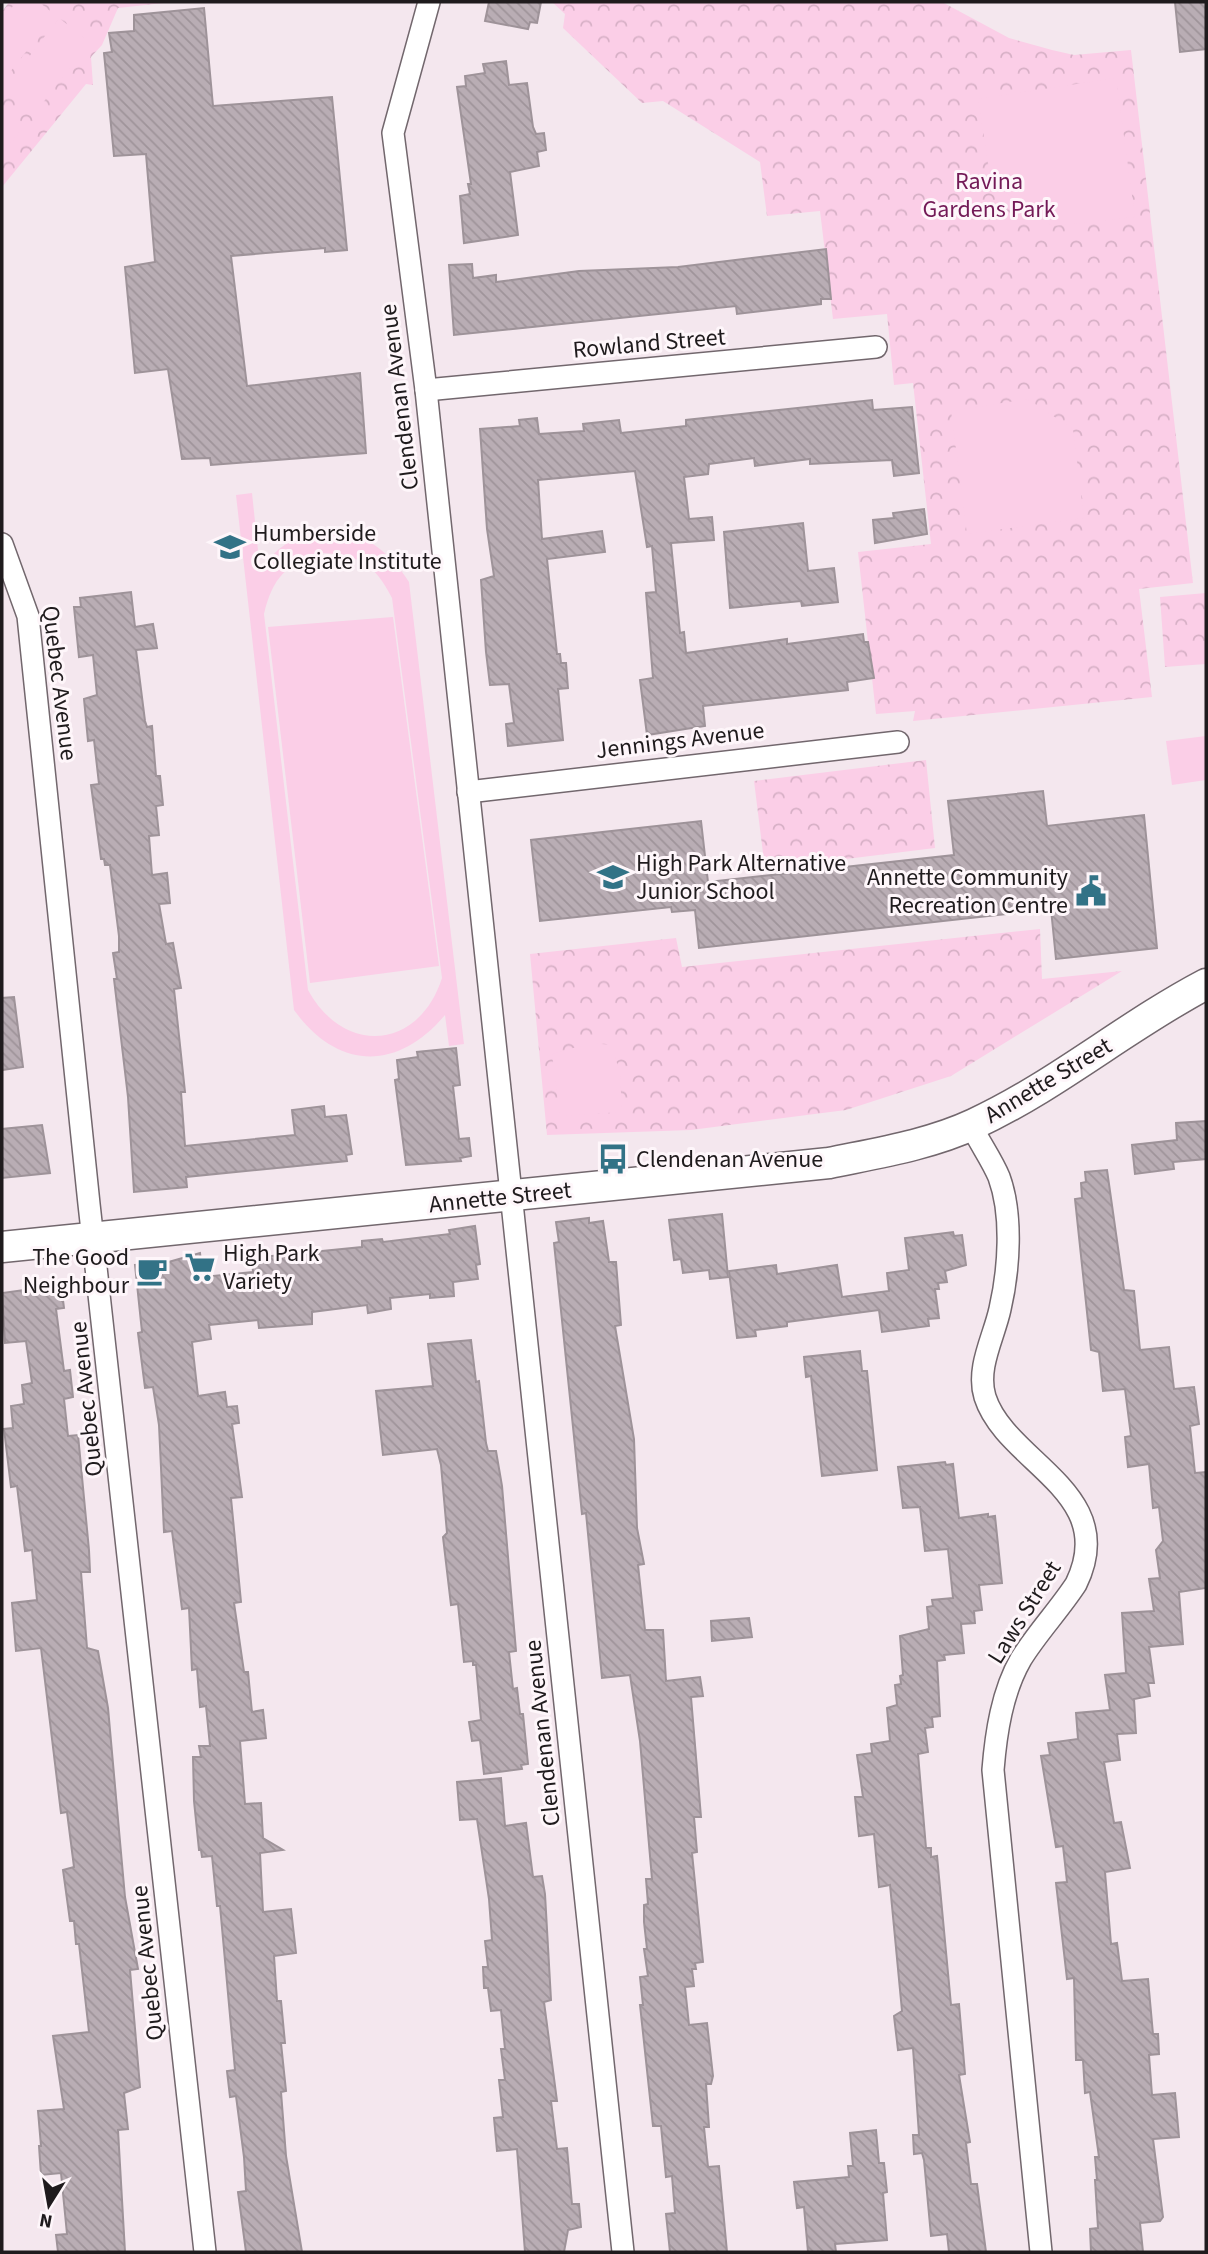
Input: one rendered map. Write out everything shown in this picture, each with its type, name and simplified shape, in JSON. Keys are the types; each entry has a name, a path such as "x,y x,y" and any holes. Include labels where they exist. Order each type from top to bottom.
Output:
{"street":[{"name":"Clendenan Avenue","path":"429,2 393,133 426,390 623,2252"},
{"name":"Rowland Street","path":"426,390 876,347"},
{"name":"Quebec Avenue","path":"2,544 29,616 205,2252"},
{"name":"Jennings Avenue","path":"468,792 898,742"},
{"name":"Annette Street","path":"2,1247 830,1163 900,1147 971,1125 1052,1082 1177,999 1206,984"},
{"name":"Laws Street","path":"971,1125 999,1177 1006,1207 1003,1293 984,1365 984,1395 993,1417 1047,1469 1070,1499 1079,1514 1085,1541 1082,1572 1076,1584 1028,1649 1011,1680 997,1733 993,1770 1041,2252"}],"green space":[{"path":"9,2 173,2 118,8 102,45 91,57 93,85 86,84 2,187 2,12"},
{"path":"16,2 39,2 55,15 3,81 2,20"},
{"name":"Ravina Gardens Park","path":"552,2 942,2 1009,38 1052,50 1074,55 1131,50 1193,583 1139,589 1152,697 913,721 915,711 876,714 858,552 931,544 913,383 894,385 887,314 833,319 820,211 767,216 760,162 663,101 642,103 563,28 565,14"},
{"path":"59,18 90,42 38,109 7,85"},
{"path":"1116,78 1135,217 1052,226 991,182 978,99"},
{"path":"2,114 22,129 2,154"},
{"path":"1027,399 1073,429 1084,518 967,534 951,411"},
{"path":"252,493 260,569 279,549 297,538 316,532 334,531 368,541 397,565 409,582 464,1044 449,1046 445,1015 427,1033 408,1046 388,1054 368,1056 349,1053 330,1044 311,1030 294,1010 236,495","holes":["322,553 356,559 372,569 392,598 442,978 431,1002 416,1020 399,1031 380,1036 360,1034 341,1026 323,1011 308,990 264,614 272,590 290,567"]},
{"path":"1206,593 1206,664 1165,667 1160,597"},
{"path":"393,617 439,966 310,983 268,627"},
{"path":"1206,736 1206,780 1172,785 1166,741"},
{"path":"926,760 935,848 765,869 754,781"},
{"path":"1040,929 1042,979 1122,971 951,1076 846,1110 691,1130 547,1135 530,954 676,938 682,967"},
{"path":"591,1043 612,1045 620,1074 622,1112 560,1116 552,1054"}],"building":[{"path":"489,2 541,2 537,23 530,22 528,29 485,21"},
{"path":"1175,2 1206,2 1206,49 1180,52"},
{"path":"204,8 213,106 332,97 347,250 325,252 325,248 231,256 247,386 360,373 366,453 211,465 210,458 182,459 168,369 135,373 125,267 155,262 146,154 114,156 104,53 112,52 109,33 134,31 134,15"},
{"path":"506,61 509,85 527,83 533,127 536,134 544,133 546,150 537,152 539,166 510,172 518,235 464,243 460,196 470,194 468,184 471,184 457,87 466,86 465,76 485,73 483,64"},
{"path":"826,249 831,299 821,299 821,304 737,314 736,306 454,335 449,265 472,264 473,278 496,275 496,282 579,271 678,267"},
{"path":"872,400 873,410 912,407 919,473 894,476 892,460 810,464 810,459 755,466 754,458 709,464 708,474 684,477 689,519 712,517 714,540 671,543 680,633 684,632 686,653 787,639 787,644 863,634 864,642 868,642 874,678 847,682 848,690 703,706 705,726 647,735 640,680 653,678 646,593 656,592 652,546 647,547 635,471 538,480 542,539 602,531 605,552 547,559 557,654 560,654 561,663 566,663 568,688 558,689 563,740 508,746 506,724 514,723 509,684 490,685 486,652 481,580 494,576 487,529 480,429 520,426 519,420 537,418 539,434 584,431 583,424 619,420 621,433 686,426 686,420"},
{"path":"924,509 927,534 875,543 873,520 894,518 893,513"},
{"path":"803,523 808,571 834,568 838,602 802,606 801,601 730,608 724,532"},
{"path":"131,592 135,627 153,624 157,648 136,650 145,721 147,727 152,726 156,776 160,776 163,805 156,806 159,835 149,836 152,875 167,873 170,903 159,904 166,944 173,943 181,988 174,989 185,1092 181,1092 185,1146 295,1135 292,1110 324,1106 325,1117 346,1115 352,1154 346,1155 347,1161 186,1177 187,1187 134,1192 128,1097 114,979 117,979 113,953 119,952 119,936 110,865 105,865 104,859 101,859 91,785 99,784 94,740 88,741 84,699 97,695 93,655 79,657 74,607 81,607 80,598"},
{"path":"1043,791 1047,826 1144,815 1157,948 1056,959 1051,909 699,948 695,910 672,912 671,907 540,921 531,840 701,821 708,882 954,855 948,801"},
{"path":"14,997 23,1067 2,1070 2,998"},
{"path":"456,1048 460,1085 453,1086 459,1139 469,1138 471,1156 460,1158 461,1161 406,1165 395,1080 399,1079 397,1060 418,1057 417,1052"},
{"path":"1206,1121 1206,1159 1173,1162 1174,1169 1135,1174 1132,1145 1177,1140 1176,1123"},
{"path":"42,1125 50,1173 2,1178 2,1129"},
{"path":"1107,1170 1124,1290 1134,1291 1140,1350 1169,1347 1174,1389 1194,1387 1199,1424 1190,1426 1195,1473 1206,1472 1206,1588 1179,1592 1183,1644 1149,1647 1154,1683 1148,1683 1150,1696 1134,1699 1136,1733 1117,1734 1120,1760 1104,1762 1114,1823 1121,1822 1130,1868 1105,1872 1111,1944 1117,1943 1122,1981 1148,1979 1153,2034 1158,2034 1159,2054 1149,2055 1152,2095 1175,2093 1179,2137 1153,2139 1163,2217 1160,2221 1140,2223 1143,2252 1091,2252 1090,2229 1098,2228 1095,2157 1099,2157 1090,2092 1085,2093 1083,2060 1076,2060 1074,1978 1067,1979 1056,1883 1067,1882 1063,1846 1056,1847 1041,1756 1050,1755 1048,1743 1078,1739 1076,1713 1110,1710 1105,1675 1126,1673 1122,1613 1154,1611 1149,1579 1160,1578 1156,1550 1163,1541 1159,1507 1153,1508 1149,1464 1128,1467 1125,1437 1131,1436 1125,1389 1103,1391 1099,1352 1091,1350 1075,1199 1082,1198 1081,1183 1086,1182 1085,1172"},
{"path":"722,1214 728,1277 710,1279 709,1270 683,1273 681,1259 674,1260 669,1220"},
{"path":"589,1218 589,1223 603,1221 609,1262 616,1262 621,1325 615,1326 634,1439 637,1528 644,1564 638,1565 645,1630 663,1630 666,1681 700,1677 703,1696 691,1697 701,1817 694,1817 697,1852 692,1853 703,1962 695,1963 696,1969 692,1969 694,1986 685,1987 689,2025 707,2023 713,2076 711,2084 706,2084 709,2127 704,2127 708,2167 719,2166 727,2252 670,2252 666,2214 675,2213 672,2176 666,2177 661,2126 653,2126 640,2005 643,2005 640,1977 648,1976 644,1949 647,1949 644,1922 644,1905 648,1904 646,1879 652,1879 640,1741 630,1675 602,1678 586,1513 582,1514 554,1243 559,1242 556,1222"},
{"path":"475,1226 480,1264 476,1265 478,1279 453,1282 454,1296 430,1298 430,1294 390,1298 391,1309 368,1313 367,1305 312,1312 312,1324 259,1328 258,1320 209,1325 211,1339 192,1342 198,1396 225,1392 227,1407 237,1406 239,1423 232,1424 242,1497 231,1498 241,1602 234,1603 244,1672 248,1672 252,1712 263,1710 266,1738 240,1741 245,1804 261,1803 263,1838 283,1850 260,1853 263,1912 291,1909 296,1953 274,1956 277,2001 281,2001 285,2043 281,2043 286,2091 281,2092 286,2156 302,2252 246,2252 238,2192 246,2191 244,2157 236,2096 230,2097 227,2071 235,2070 220,1906 217,1906 212,1856 202,1857 199,1850 194,1801 193,1757 201,1757 199,1746 210,1746 206,1706 200,1707 197,1669 192,1670 189,1608 182,1609 172,1531 164,1532 159,1425 153,1387 145,1388 138,1333 142,1332 135,1265 165,1263 200,1253 203,1277 253,1272 252,1258 362,1247 362,1241 382,1239 383,1242 450,1234 449,1230"},
{"path":"953,1232 954,1236 962,1235 966,1265 945,1271 947,1282 938,1283 939,1289 935,1289 939,1318 928,1319 929,1326 882,1332 879,1310 787,1322 787,1326 755,1330 756,1336 737,1338 729,1271 776,1265 777,1274 837,1265 842,1297 889,1291 887,1273 909,1270 905,1238"},
{"path":"61,1285 64,1308 56,1309 64,1371 70,1370 73,1397 64,1399 68,1436 78,1435 89,1550 90,1572 81,1572 87,1648 98,1651 108,1708 125,1897 138,1969 130,1970 140,2087 124,2093 128,2129 118,2130 125,2252 58,2252 56,2235 67,2234 61,2173 41,2175 39,2146 38,2111 64,2109 53,2036 89,2032 79,1944 76,1944 74,1921 70,1921 63,1870 74,1867 67,1812 61,1813 41,1648 16,1651 12,1603 37,1600 32,1550 25,1551 17,1486 11,1487 4,1429 13,1428 11,1406 24,1404 22,1385 32,1383 26,1341 5,1343 2,1293"},
{"path":"471,1340 486,1443 488,1451 496,1451 502,1486 516,1651 509,1652 513,1689 517,1688 520,1714 523,1714 528,1764 521,1765 522,1769 484,1774 480,1740 472,1741 469,1722 481,1720 476,1665 473,1665 473,1661 464,1662 458,1604 451,1605 443,1537 447,1533 441,1465 437,1449 383,1455 376,1391 433,1386 428,1344"},
{"path":"860,1351 862,1371 867,1371 877,1470 822,1476 811,1376 806,1377 804,1357"},
{"path":"945,1462 946,1465 953,1464 959,1518 988,1514 988,1517 995,1516 1002,1583 979,1585 982,1610 974,1611 975,1623 961,1624 964,1653 944,1655 945,1660 937,1661 940,1716 932,1717 933,1727 925,1728 928,1752 918,1754 926,1848 931,1848 931,1857 937,1856 951,2005 959,2004 965,2074 959,2075 970,2142 966,2143 971,2184 977,2184 986,2252 949,2252 947,2234 931,2236 924,2160 922,2153 914,2154 913,2135 919,2135 913,2048 898,2050 894,2016 902,2011 890,1885 879,1887 874,1834 859,1836 855,1797 863,1797 857,1755 872,1753 871,1744 890,1741 887,1708 897,1705 895,1685 901,1684 900,1676 903,1675 900,1636 929,1629 927,1607 933,1606 932,1600 953,1598 948,1549 925,1551 920,1507 903,1508 898,1467"},
{"path":"749,1618 752,1637 712,1641 711,1621"},
{"path":"501,1778 505,1826 526,1823 533,1877 542,1876 545,1894 551,2000 544,2002 557,2101 551,2101 557,2149 567,2148 572,2204 579,2204 581,2227 568,2230 564,2252 525,2252 517,2149 497,2151 494,2118 503,2117 499,2080 505,2080 501,2049 505,2049 501,2010 491,2011 488,1988 484,1988 483,1967 488,1967 485,1941 492,1940 489,1899 477,1819 460,1820 457,1782"},
{"path":"876,2130 879,2163 884,2163 887,2192 883,2193 887,2240 835,2244 836,2252 808,2252 804,2207 797,2208 794,2182 849,2177 848,2166 853,2166 850,2133"}],"place":[{"name":"Humberside Collegiate Institute","path":"230,547"},
{"name":"High Park Alternative Junior School","path":"613,877"},
{"name":"Annette Community Recreation Centre","path":"1091,891"},
{"name":"Clendenan Avenue","path":"613,1159"},
{"name":"High Park Variety","path":"200,1267"},
{"name":"The Good Neighbour","path":"152,1271"}]}
